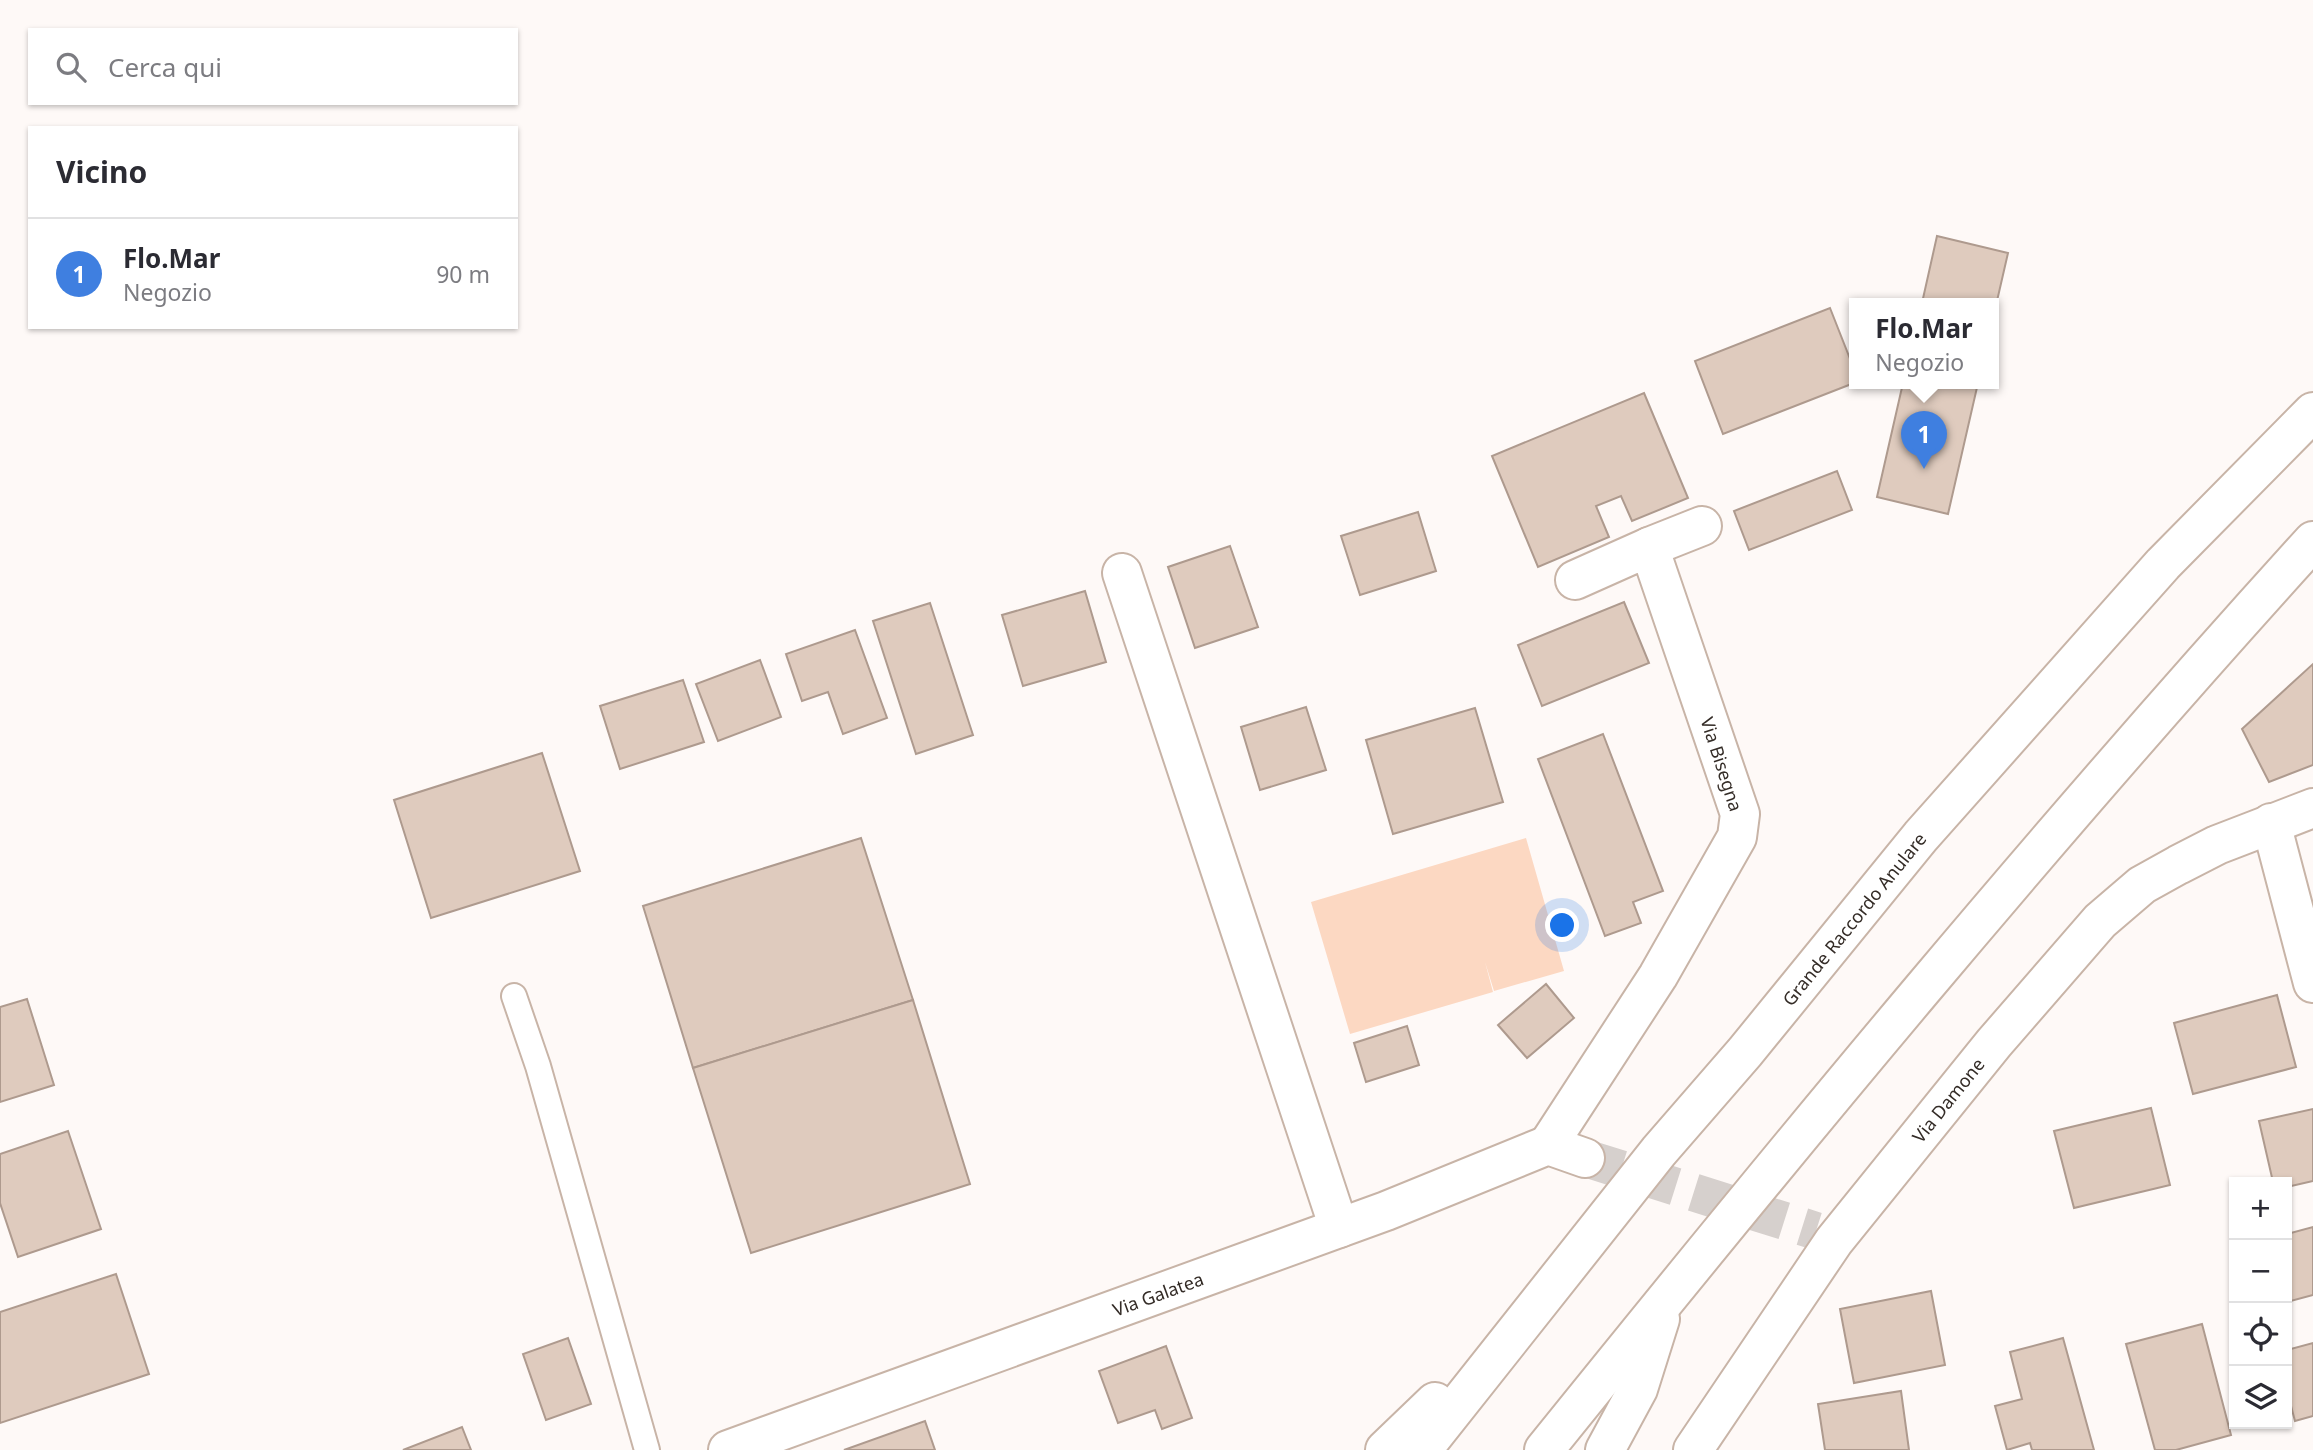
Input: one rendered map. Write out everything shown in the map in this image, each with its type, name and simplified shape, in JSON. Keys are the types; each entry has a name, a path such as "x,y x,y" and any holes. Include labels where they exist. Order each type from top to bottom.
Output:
{"main road":[{"name":"Grande Raccordo Anulare","path":"1422,1450 1659,1151 1745,1052 1921,836 2163,564 2313,412"},
{"path":"1575,580 1702,526"},
{"path":"1544,1450 1883,1035 2161,710 2313,541"},
{"name":"Via Bisegna","path":"1548,1145 1658,976 1731,848 1739,826 1738,803 1649,547"},
{"path":"1122,573 1339,1228"},
{"path":"2313,808 2271,823 2313,983"},
{"name":"Via Damone","path":"1693,1450 1825,1236 2099,921 2142,885 2217,845 2271,823"},
{"path":"1548,1145 1585,1158"},
{"name":"Via Galatea","path":"728,1450 1386,1211 1548,1145"},
{"path":"1605,1450 1637,1389 1667,1297"},
{"path":"1385,1450 1543,1300"}],"lane":[{"path":"514,996 553,1116 647,1450"}],"shaded area":[{"path":"1526,838 1564,971 1494,991 1485,962 1493,992 1350,1034 1311,902"}],"building":[{"path":"1937,236 2008,253 1998,298 1923,298"},
{"path":"1830,308 1849,356 1849,385 1723,434 1695,361"},
{"path":"1902,389 1977,389 1948,514 1877,497"},
{"path":"1644,393 1688,498 1632,521 1621,496 1596,506 1609,537 1538,567 1492,456"},
{"path":"1837,471 1852,510 1749,550 1734,511"},
{"path":"1418,512 1436,571 1360,595 1341,536"},
{"path":"1230,546 1258,627 1195,648 1168,567"},
{"path":"1085,591 1106,662 1023,686 1002,615"},
{"path":"1624,602 1649,663 1542,706 1518,645"},
{"path":"930,603 973,735 916,754 873,621"},
{"path":"855,630 887,718 843,734 828,692 802,701 786,654"},
{"path":"760,660 781,717 718,741 696,684"},
{"path":"2313,664 2313,765 2269,782 2242,729"},
{"path":"683,680 704,742 620,769 600,706"},
{"path":"1306,707 1326,770 1260,790 1241,727"},
{"path":"1475,708 1503,802 1393,834 1366,740"},
{"path":"1603,734 1663,891 1633,902 1641,923 1605,936 1538,759"},
{"path":"542,753 580,871 431,918 394,800"},
{"path":"861,838 913,1000 693,1068 643,906"},
{"path":"1546,984 1574,1018 1527,1058 1498,1025"},
{"path":"2277,995 2296,1067 2193,1094 2174,1023"},
{"path":"27,999 54,1085 0,1102 0,1007"},
{"path":"913,1000 970,1184 751,1253 693,1068"},
{"path":"1407,1026 1419,1065 1366,1082 1354,1043"},
{"path":"2151,1108 2170,1185 2074,1208 2054,1131"},
{"path":"2313,1109 2313,1181 2292,1186 2292,1177 2272,1177 2259,1121"},
{"path":"68,1131 101,1229 18,1257 0,1203 0,1154"},
{"path":"2313,1227 2313,1295 2292,1301 2292,1240 2292,1233"},
{"path":"116,1274 149,1374 0,1423 0,1312"},
{"path":"1931,1291 1945,1365 1854,1383 1840,1309"},
{"path":"2202,1324 2231,1435 2176,1450 2155,1450 2126,1344"},
{"path":"568,1338 591,1404 546,1420 523,1354"},
{"path":"2063,1338 2094,1450 2032,1450 2030,1443 2007,1450 1995,1406 2022,1399 2010,1352"},
{"path":"2313,1343 2313,1416 2295,1421 2292,1410 2292,1349"},
{"path":"1166,1346 1192,1418 1162,1429 1155,1410 1118,1423 1099,1371"},
{"path":"1901,1391 1909,1450 1825,1450 1818,1404"},
{"path":"925,1421 935,1450 844,1450"},
{"path":"462,1427 471,1450 403,1450"}],"tunnel":[{"path":"1585,1158 1816,1231"}],"place":[{"name":"Flo.Mar","path":"1924,469"}]}
